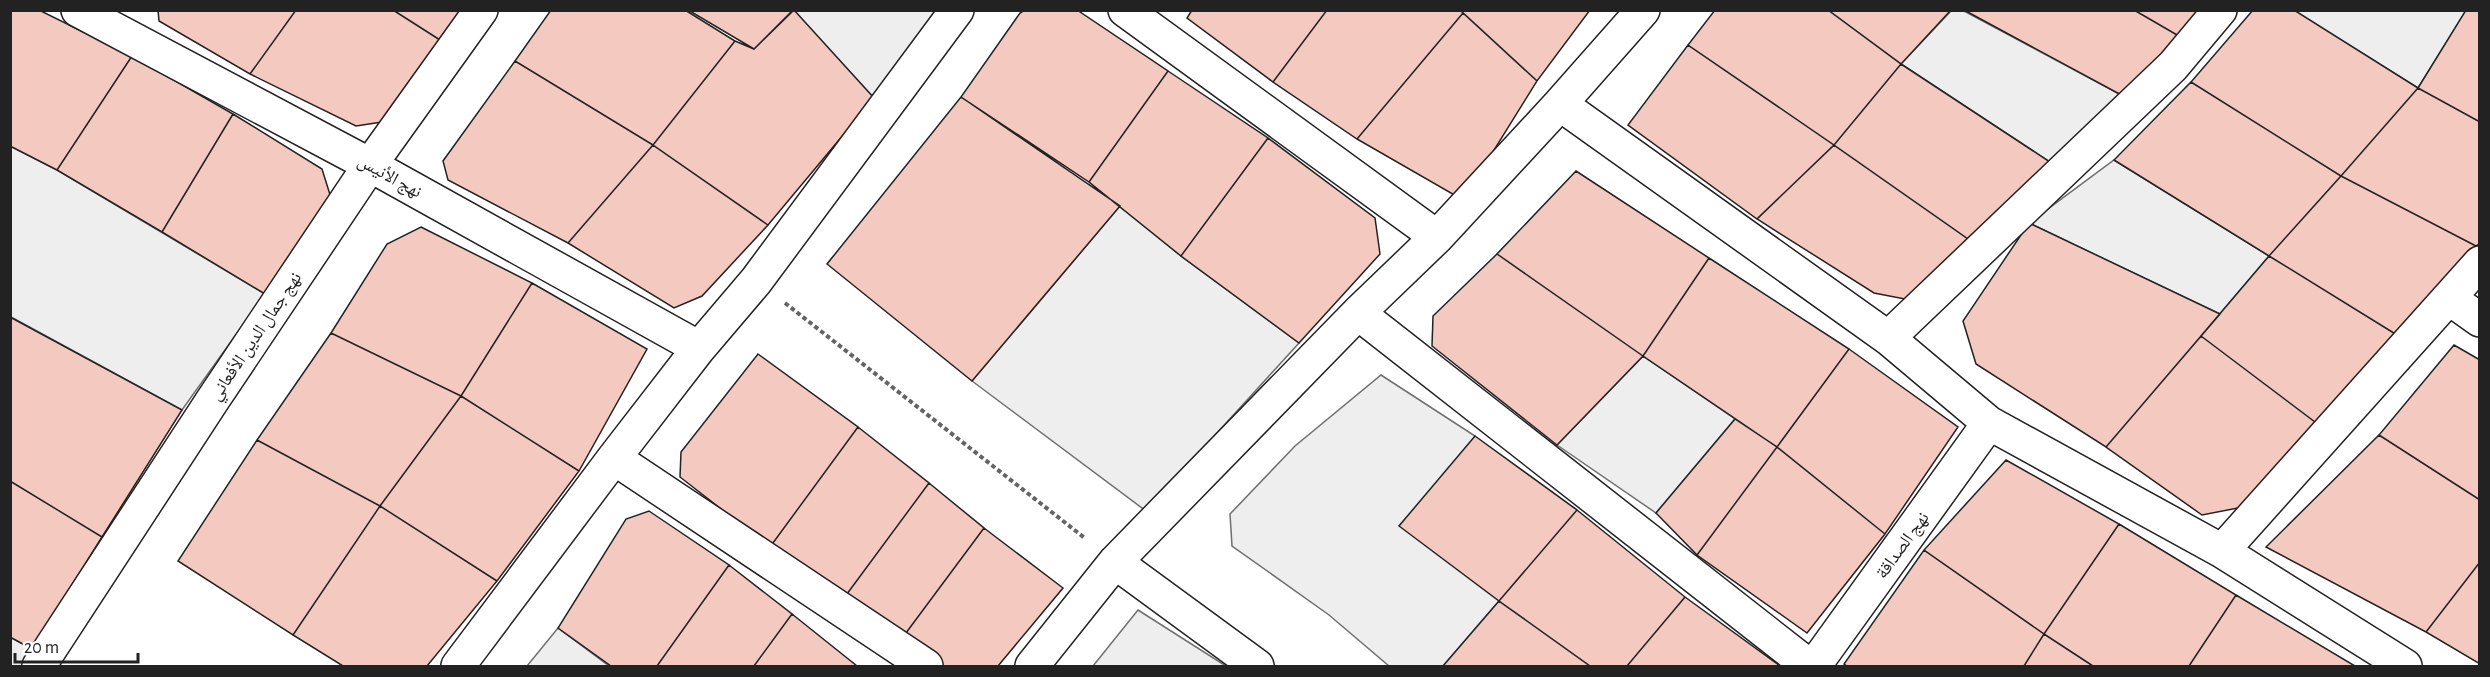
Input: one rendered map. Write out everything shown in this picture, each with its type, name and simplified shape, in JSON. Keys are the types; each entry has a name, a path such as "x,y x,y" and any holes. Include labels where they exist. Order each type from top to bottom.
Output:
{"street":[{"name":"نهج جمال الدين الأفعاني","path":"39,666 370,165 481,10"},
{"path":"458,666 699,348 756,281 957,10"},
{"path":"1125,10 1437,237"},
{"path":"1032,666 1115,562 1358,313 1437,237 1643,10"},
{"path":"1888,338 2173,66 2220,10"},
{"name":"نهج الأنيس","path":"97,14 699,348"},
{"path":"1560,104 1888,338 1989,423 2222,551 2395,664"},
{"path":"2222,551 2480,264"},
{"path":"2449,298 2480,320"},
{"path":"1358,313 1809,666"},
{"name":"نهج الصداقة","path":"1814,666 1989,423"},
{"path":"614,458 926,666"},
{"path":"1115,562 1257,666"}],"path":[{"path":"756,281 1115,562"}],"shaded area":[{"path":"794,11 938,11 874,98"},
{"path":"1951,11 1964,11 2125,97 2053,164 1901,64"},
{"path":"2294,11 2466,11 2418,88"},
{"path":"10,146 57,170 265,294 182,410 11,317"},
{"path":"2114,160 2269,256 2220,314 2029,223"},
{"path":"1120,206 1181,256 1299,343 1146,511 972,381"},
{"path":"1643,356 1735,419 1656,513 1557,445"},
{"path":"1381,375 1475,436 1499,601 1443,666 1389,666 1329,615 1232,546 1230,514 1295,446"},
{"path":"1138,610 1226,666 1093,666"},
{"path":"558,628 609,666 527,666"},
{"path":"10,637 32,649 22,666 11,666"}],"building":[{"path":"10,10 39,10 132,56 57,170 10,146"},
{"path":"158,10 296,10 250,74 159,21"},
{"path":"296,10 393,10 440,40 382,122 356,126 250,74"},
{"path":"393,10 461,10 440,40"},
{"path":"551,10 685,10 735,41 653,145 515,61"},
{"path":"688,10 793,10 754,49"},
{"path":"794,10 874,98 768,225 653,145 735,41 754,49"},
{"path":"1025,10 1077,10 1168,71 1089,182 961,97 1020,13"},
{"path":"1192,10 1327,10 1273,82 1187,18"},
{"path":"1327,10 1460,10 1463,13 1357,139 1273,82"},
{"path":"1460,10 1590,10 1537,81"},
{"path":"1715,10 1828,10 1901,64 1834,145 1688,45"},
{"path":"1828,10 1951,10 1901,64"},
{"path":"1964,10 2134,10 2184,39 2125,97"},
{"path":"2134,10 2208,10 2184,39"},
{"path":"2253,10 2294,10 2418,88 2341,176 2191,82"},
{"path":"2466,10 2480,10 2480,122 2418,88"},
{"path":"1463,13 1537,81 1463,200 1357,139"},
{"path":"1688,45 1834,145 1757,219 1628,125"},
{"path":"132,56 233,114 162,232 57,170"},
{"path":"515,61 653,145 568,243 448,180 443,161"},
{"path":"1901,64 2053,164 1971,241 1834,145"},
{"path":"1168,71 1268,138 1181,256 1089,182"},
{"path":"2191,82 2341,176 2269,256 2114,160"},
{"path":"2418,88 2480,122 2480,243 2476,246 2341,176"},
{"path":"961,97 1120,206 972,381 827,264"},
{"path":"233,114 322,169 332,201 265,294 162,232"},
{"path":"1268,138 1375,218 1380,254 1299,343 1181,256"},
{"path":"653,145 768,225 702,296 674,308 568,243"},
{"path":"1834,145 1971,241 1910,300 1874,293 1757,219"},
{"path":"1576,171 1709,258 1643,356 1497,254"},
{"path":"2341,176 2476,246 2397,335 2269,256"},
{"path":"2029,223 2220,314 2106,447 1976,364 1963,321"},
{"path":"421,227 532,283 461,396 331,333 387,244"},
{"path":"1497,254 1643,356 1557,445 1432,346 1433,316"},
{"path":"2269,256 2397,335 2319,425 2201,336"},
{"path":"1709,258 1849,349 1777,447 1643,356"},
{"path":"532,283 647,349 579,471 461,396"},
{"path":"10,317 182,410 102,537 10,481"},
{"path":"331,333 461,396 380,506 257,440"},
{"path":"2201,336 2319,425 2243,507 2202,515 2106,447"},
{"path":"2454,345 2480,360 2480,500 2379,435"},
{"path":"1849,349 1958,427 1885,534 1777,447"},
{"path":"758,354 858,427 770,547 680,477 681,452"},
{"path":"461,396 579,471 497,581 380,506"},
{"path":"1735,419 1777,447 1697,555 1656,513"},
{"path":"858,427 929,483 844,598 770,547"},
{"path":"2379,435 2480,500 2480,562 2426,632 2266,547"},
{"path":"1475,436 1577,510 1499,601 1399,526"},
{"path":"257,440 380,506 293,635 178,561"},
{"path":"1777,447 1885,534 1807,633 1697,555"},
{"path":"2006,460 2119,524 2044,634 1924,550"},
{"path":"10,481 102,537 32,649 10,637"},
{"path":"929,483 984,528 900,641 844,598"},
{"path":"380,506 497,581 427,666 343,666 293,635"},
{"path":"1577,510 1685,597 1627,666 1590,666 1499,601"},
{"path":"649,511 729,565 657,666 611,666 558,628 626,519"},
{"path":"2119,524 2236,595 2189,666 2093,666 2044,634"},
{"path":"984,528 1063,588 998,666 940,666 900,641"},
{"path":"1924,550 2044,634 2024,666 1847,666 1844,664"},
{"path":"2480,562 2480,664 2426,632"},
{"path":"729,565 792,614 754,666 657,666"},
{"path":"2236,595 2355,666 2189,666"},
{"path":"1685,597 1780,666 1627,666"},
{"path":"1499,601 1590,666 1443,666"},
{"path":"792,614 857,666 754,666"},
{"path":"2044,634 2093,666 2024,666"}]}
